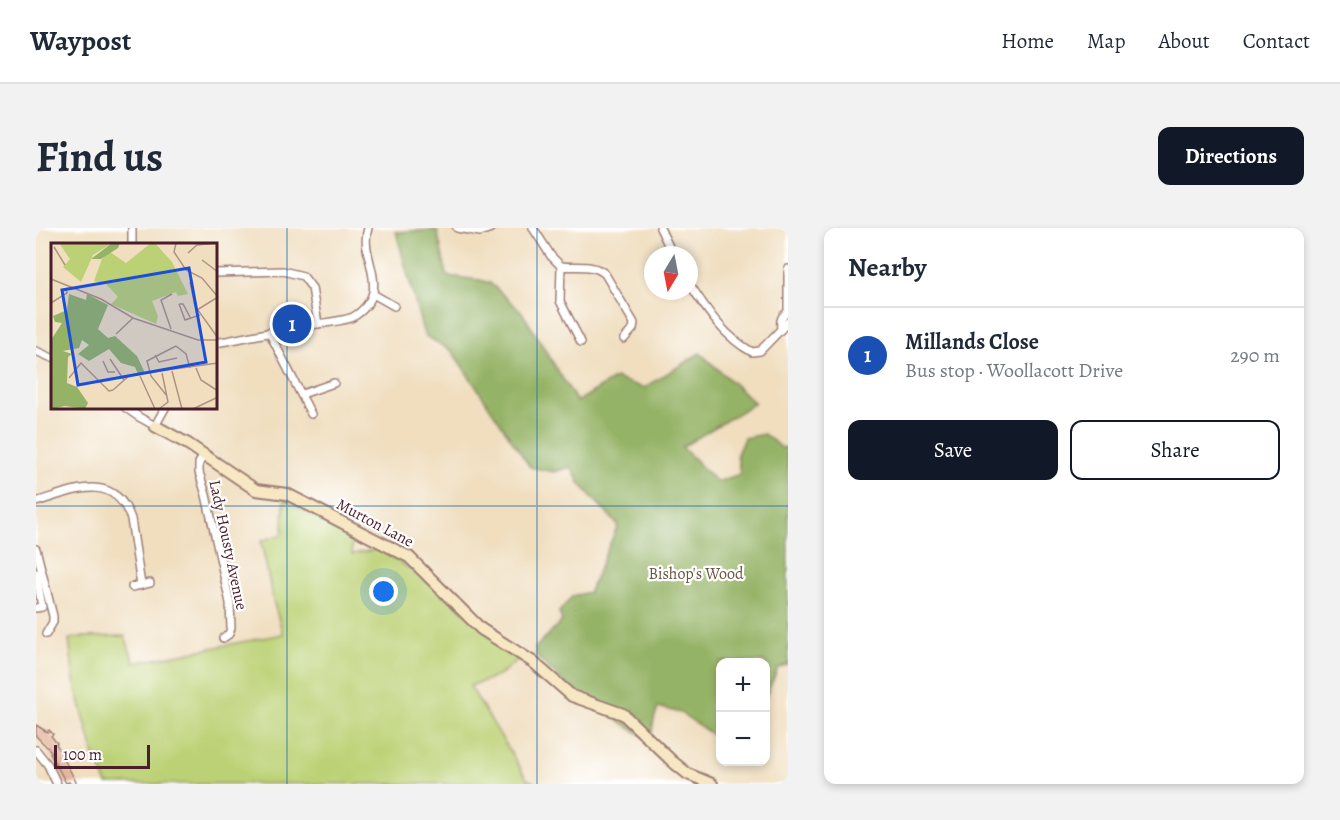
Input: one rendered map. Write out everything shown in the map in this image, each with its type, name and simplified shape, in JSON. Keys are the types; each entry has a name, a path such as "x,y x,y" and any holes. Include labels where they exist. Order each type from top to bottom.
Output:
{"street":[{"path":"218,343 352,318 364,309 373,294 374,277 365,240 368,228"},
{"path":"457,228 480,232 491,228"},
{"path":"534,228 561,266 560,302 581,342"},
{"path":"660,228 669,246"},
{"path":"561,266 596,268 605,274 634,323 633,329 624,339"},
{"path":"781,329 780,320 788,310 788,269"},
{"path":"218,273 283,271 303,276 312,288 318,324"},
{"path":"373,294 394,306"},
{"path":"698,297 729,336 752,352 760,351 788,322"},
{"path":"269,332 311,414"},
{"path":"36,351 51,358"},
{"path":"302,394 334,383"},
{"name":"Murton Lane","path":"129,410 188,444 256,490 287,494 409,557 481,629 533,662 572,696 623,714 688,774 712,784"},
{"path":"155,426 164,410"},
{"name":"Lady Housty Avenue","path":"204,455 199,464 199,472 230,603 231,628 229,634 223,638"},
{"path":"36,502 89,487 114,493 125,505 131,519 141,585"},
{"path":"36,549 53,616 53,622 46,634"},
{"path":"36,573 39,607 51,606"},
{"path":"132,587 150,583"},
{"path":"36,750 48,765 57,784"}],"green space":[{"name":"Bishop's Wood","path":"437,230 447,276 490,283 522,312 577,402 615,378 644,388 700,353 755,403 682,447 717,482 740,474 737,454 744,438 764,434 782,448 788,447 788,664 778,668 770,687 770,658 716,658 716,737 681,713 658,707 652,732 644,737 564,683 537,657 535,648 562,621 559,612 573,596 589,592 618,525 580,484 571,467 554,472 530,467 452,351 424,335 396,232"},
{"path":"284,499 325,523 352,533 352,554 379,549 421,576 520,658 498,676 470,686 527,779 538,784 107,784 94,755 74,681 69,639 125,636 134,663 283,634 273,600 261,541 283,534"}],"building":[{"path":"36,725 53,734 51,736 57,743 77,784 66,783 50,753 52,752 36,736"}],"place":[{"name":"Millands Close","path":"292,324"}]}
